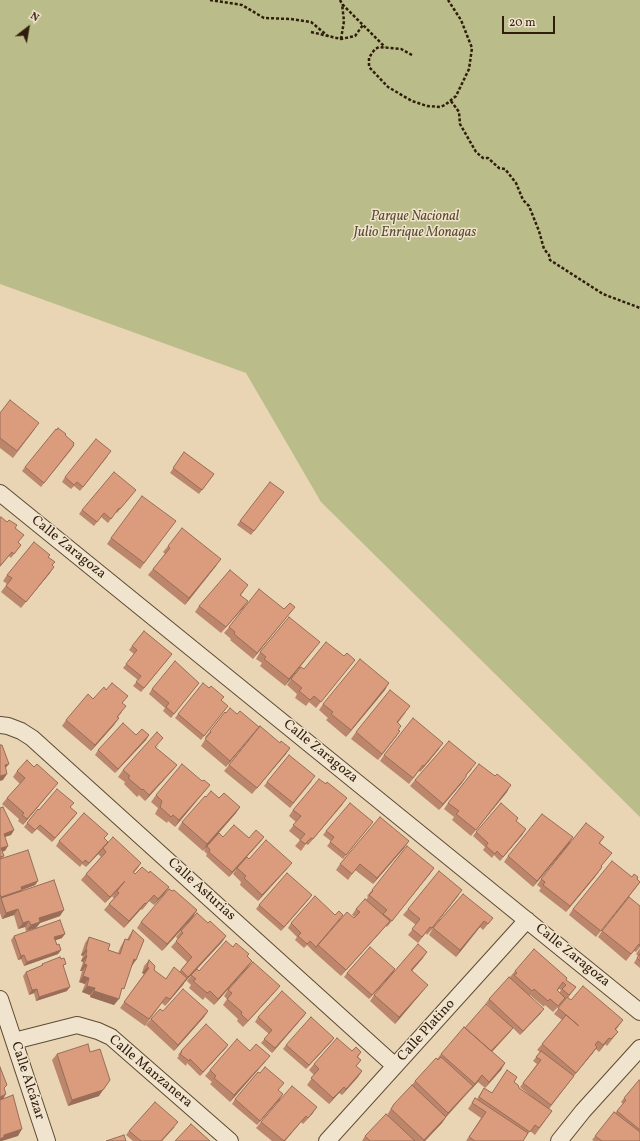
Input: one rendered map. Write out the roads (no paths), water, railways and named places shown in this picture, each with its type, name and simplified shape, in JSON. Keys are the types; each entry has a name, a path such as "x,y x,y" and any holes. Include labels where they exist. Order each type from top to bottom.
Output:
{"street":[{"name":"Calle Zaragoza","path":"0,493 640,1012"},
{"name":"Calle Asturias","path":"0,725 8,726 21,731 32,738 395,1066"},
{"name":"Calle Platino","path":"327,1141 527,920"},
{"name":"Calle Alcázar","path":"0,999 47,1141"},
{"name":"Calle Manzanera","path":"14,1041 77,1025 98,1031 111,1037 230,1141"},
{"path":"559,1141 583,1111 640,1048"}],"park label":[{"name":"Parque Nacional Julio Enrique Monagas","path":"415,226"}]}
